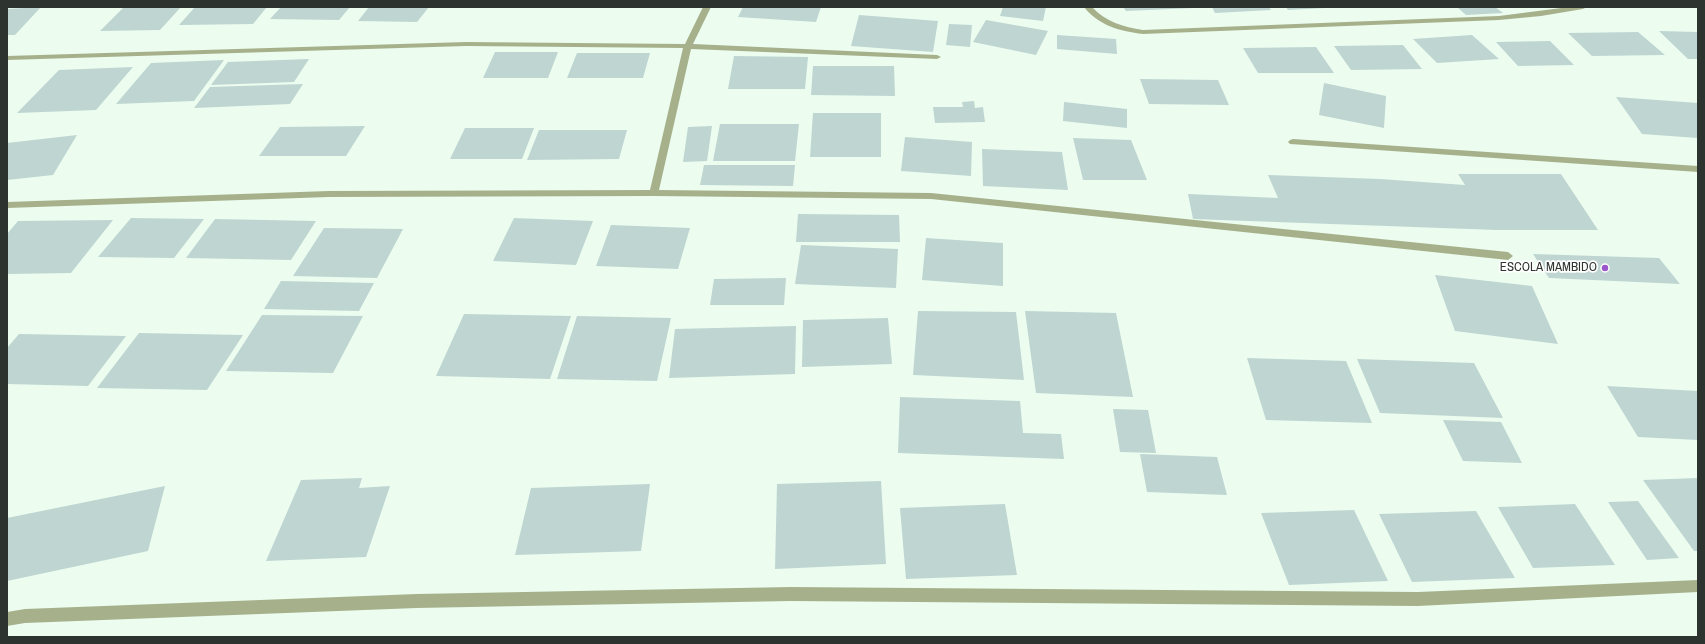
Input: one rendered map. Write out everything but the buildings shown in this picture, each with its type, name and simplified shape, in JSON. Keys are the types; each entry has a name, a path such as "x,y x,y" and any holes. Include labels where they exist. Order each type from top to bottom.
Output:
{"street":[{"path":"654,193 688,46 706,7"},
{"path":"1088,7 1104,23 1143,32 1499,18 1541,14 1582,7"},
{"path":"7,58 466,44 688,46 937,57"},
{"path":"1294,142 1698,169"},
{"path":"7,205 329,194 654,193 931,196 1508,256"},
{"path":"7,619 25,616 417,601 791,594 1418,599 1698,586"}],"place":[{"name":"ESCOLA MAMBIDO","path":"1605,268"}]}
